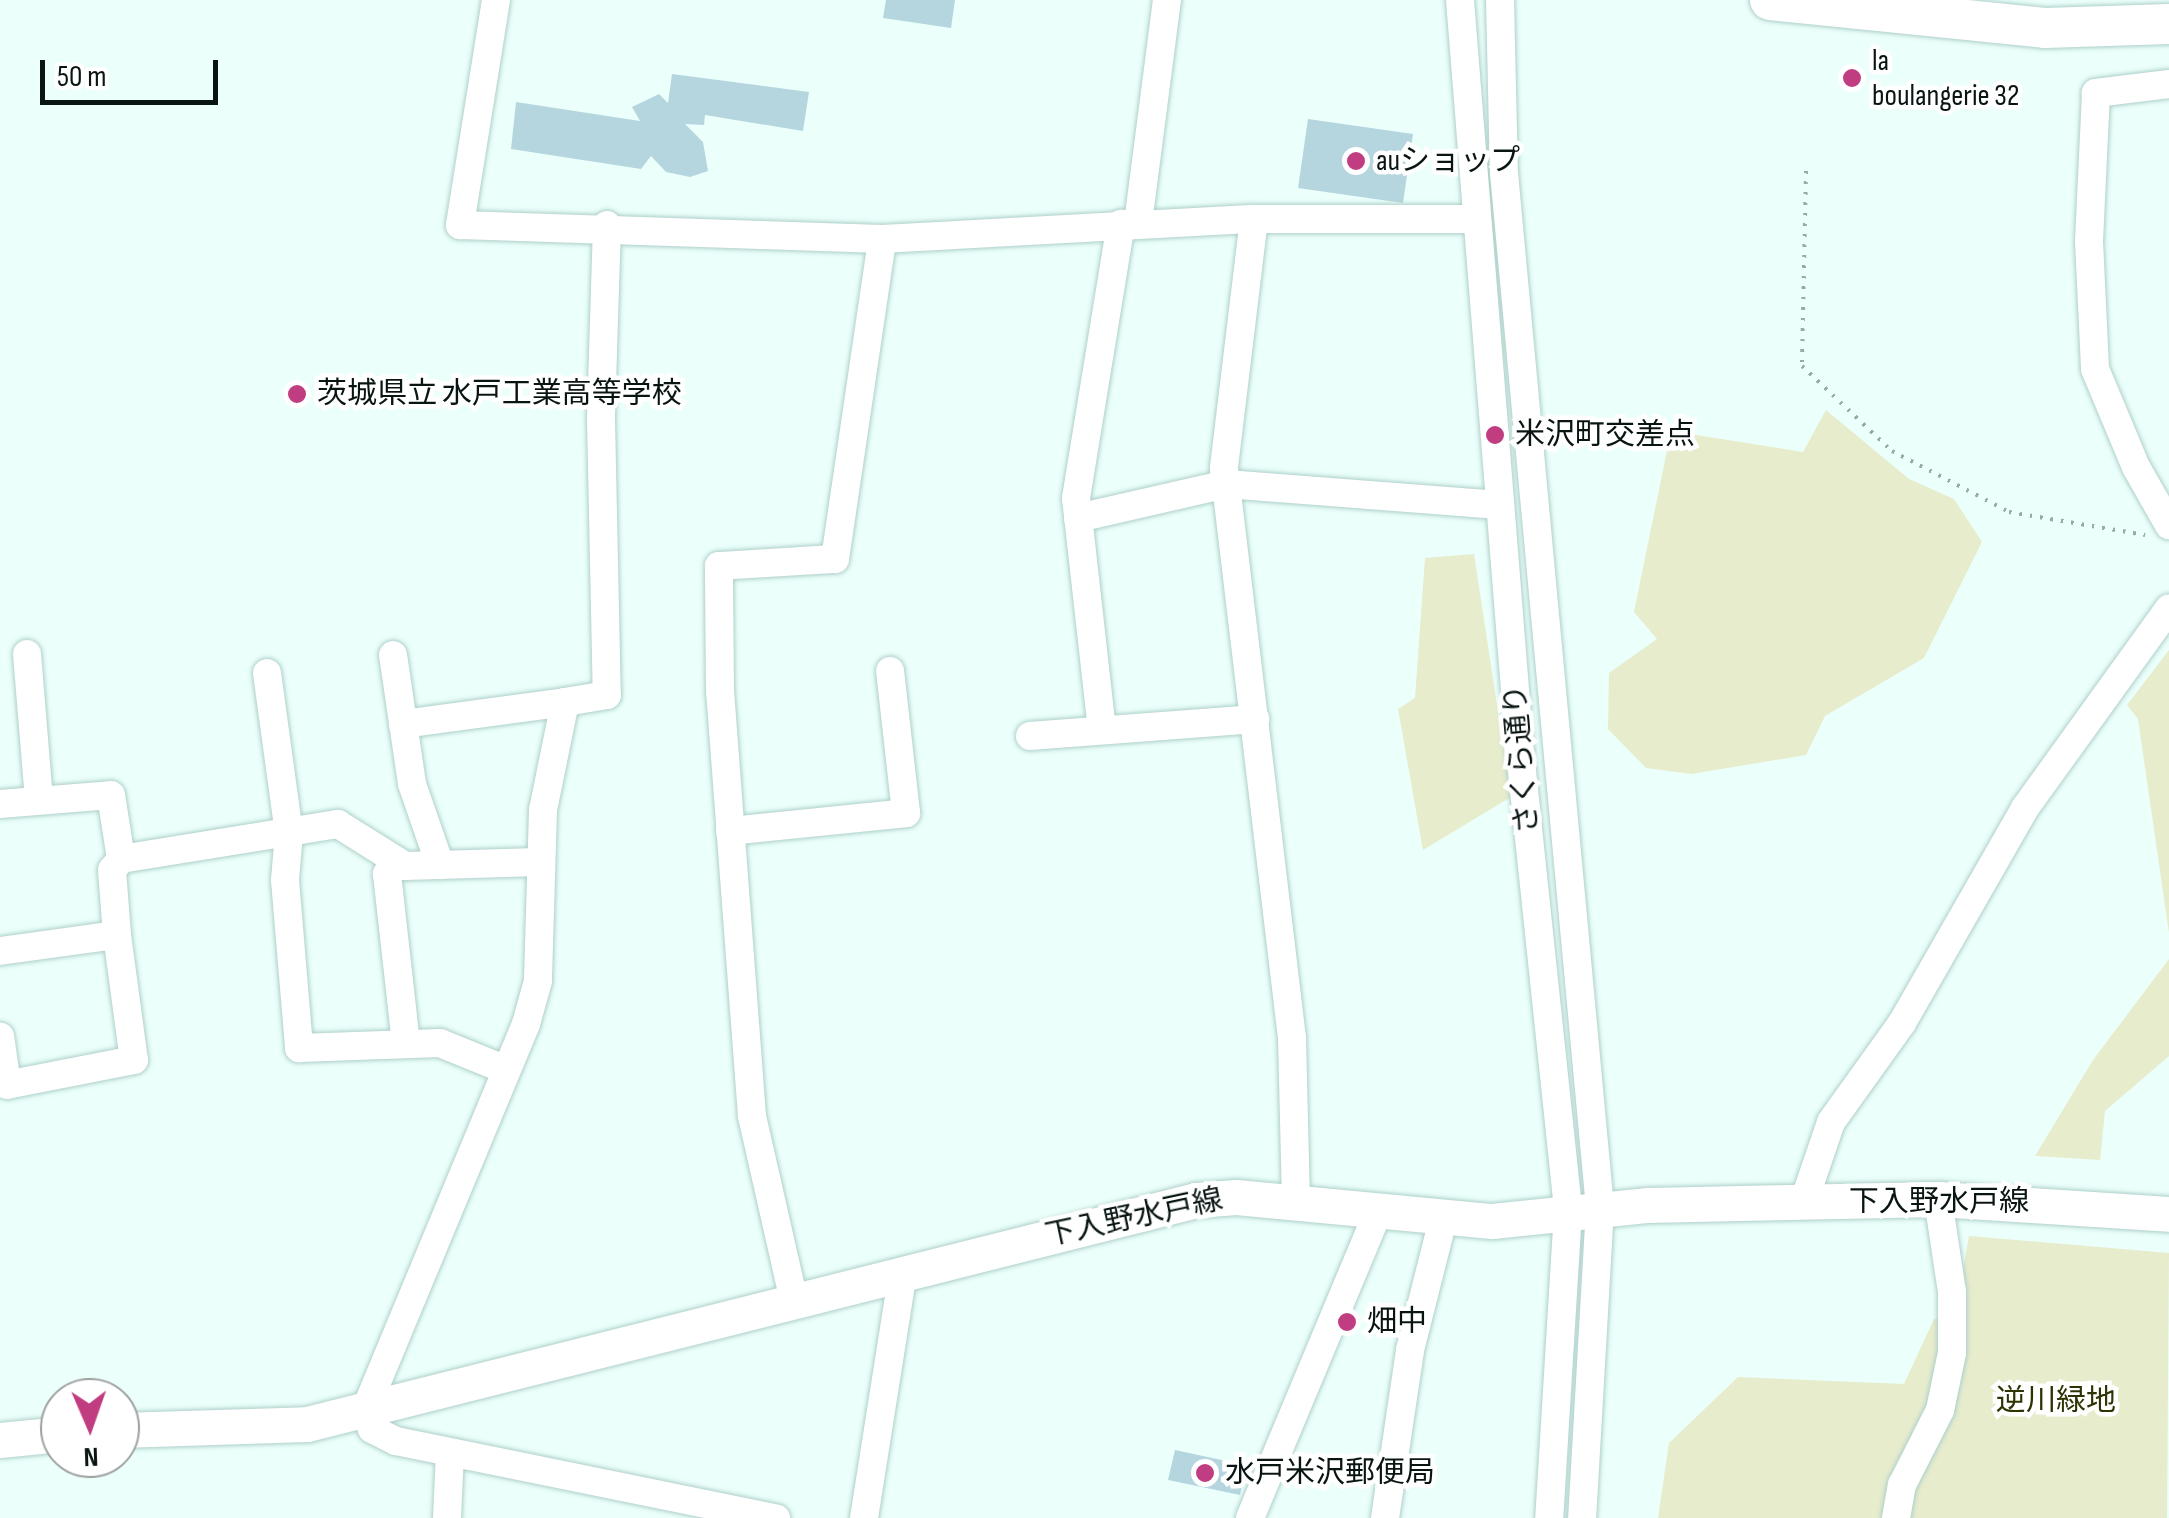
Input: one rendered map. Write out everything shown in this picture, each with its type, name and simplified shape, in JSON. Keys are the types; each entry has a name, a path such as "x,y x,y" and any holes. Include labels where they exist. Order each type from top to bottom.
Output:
{"highway":[{"path":"1770,0 2045,28 2169,24"}],"main road":[{"name":"下入野水戸線","path":"140,1430 264,1429 365,1410 1196,1200 1296,1203 1443,1220 1527,1219 1584,1209 1804,1201 1938,1200 2169,1214"},
{"path":"0,1440 40,1436"}],"street":[{"path":"496,0 460,224 607,225 882,238 1129,223 1474,219"},
{"path":"1102,730 1078,518 1167,0"},
{"name":"さくら通り","path":"1460,0 1499,506 1584,1209 1549,1518"},
{"name":"さくら通り","path":"1500,0 1504,173 1584,1209 1582,1518"},
{"path":"2160,530 2096,370 2090,241 2096,93 2169,84"},
{"path":"1254,219 1226,484 1292,1038 1296,1203"},
{"path":"404,724 607,694 601,418 607,225"},
{"path":"794,1302 752,1116 730,831 719,566 835,559 882,238"},
{"path":"1078,518 1226,484 1499,506"},
{"path":"1804,1201 1831,1122 1902,1024 2024,808 2169,608"},
{"path":"27,654 39,800"},
{"path":"394,655 412,784 440,865"},
{"path":"730,831 906,812 890,671"},
{"path":"266,673 289,833 285,880 300,1048 440,1043 504,1070"},
{"path":"566,702 538,862 538,981 365,1410 372,1429 450,1453 776,1518"},
{"path":"1030,736 1254,719"},
{"path":"0,804 111,795 120,859 112,870 134,1060 7,1085 0,1036"},
{"path":"120,859 338,824 394,860 440,865 538,862"},
{"path":"394,860 388,874 406,1044"},
{"path":"0,951 118,935"},
{"path":"1896,1518 1902,1485 1940,1410 1952,1352 1938,1200"},
{"path":"1250,1518 1377,1215"},
{"path":"1385,1518 1410,1350 1443,1220"},
{"path":"864,1518 902,1272"},
{"path":"447,1518 450,1453"}],"path":[{"path":"1806,170 1802,366 1892,451 2008,512 2160,530"}],"green space":[{"path":"1826,410 1909,479 1954,499 1982,542 1924,658 1825,716 1806,755 1691,774 1646,768 1608,729 1609,673 1657,639 1634,612 1671,431 1803,452"},
{"path":"1474,554 1511,797 1423,850 1398,709 1415,698 1425,558"},
{"path":"2169,650 2169,933 2138,719 2127,705"},
{"path":"2169,959 2169,1056 2105,1111 2100,1160 2035,1156 2093,1060"},
{"name":"逆川緑地","path":"1969,1236 2169,1253 2167,1518 1658,1518 1669,1443 1738,1377 1904,1384 1934,1319 1955,1316"}],"building":[{"path":"886,0 955,0 951,28 883,18"},
{"path":"672,74 809,92 803,131 705,115 704,125 685,124 703,142 708,171 690,177 666,172 651,156 641,169 511,149 516,102 640,121 632,107 659,94 668,103"},
{"name":"auショップ","path":"1308,119 1413,134 1403,203 1298,188"},
{"path":"1175,1450 1231,1462 1229,1472 1244,1475 1240,1495 1168,1480"}],"place":[{"name":"la boulangerie 32","path":"1852,78"},
{"name":"auショップ","path":"1356,161"},
{"name":"茨城県立 水戸工業高等学校","path":"297,394"},
{"name":"米沢町交差点","path":"1495,435"},
{"name":"畑中","path":"1347,1322"},
{"name":"水戸米沢郵便局","path":"1205,1473"}]}
